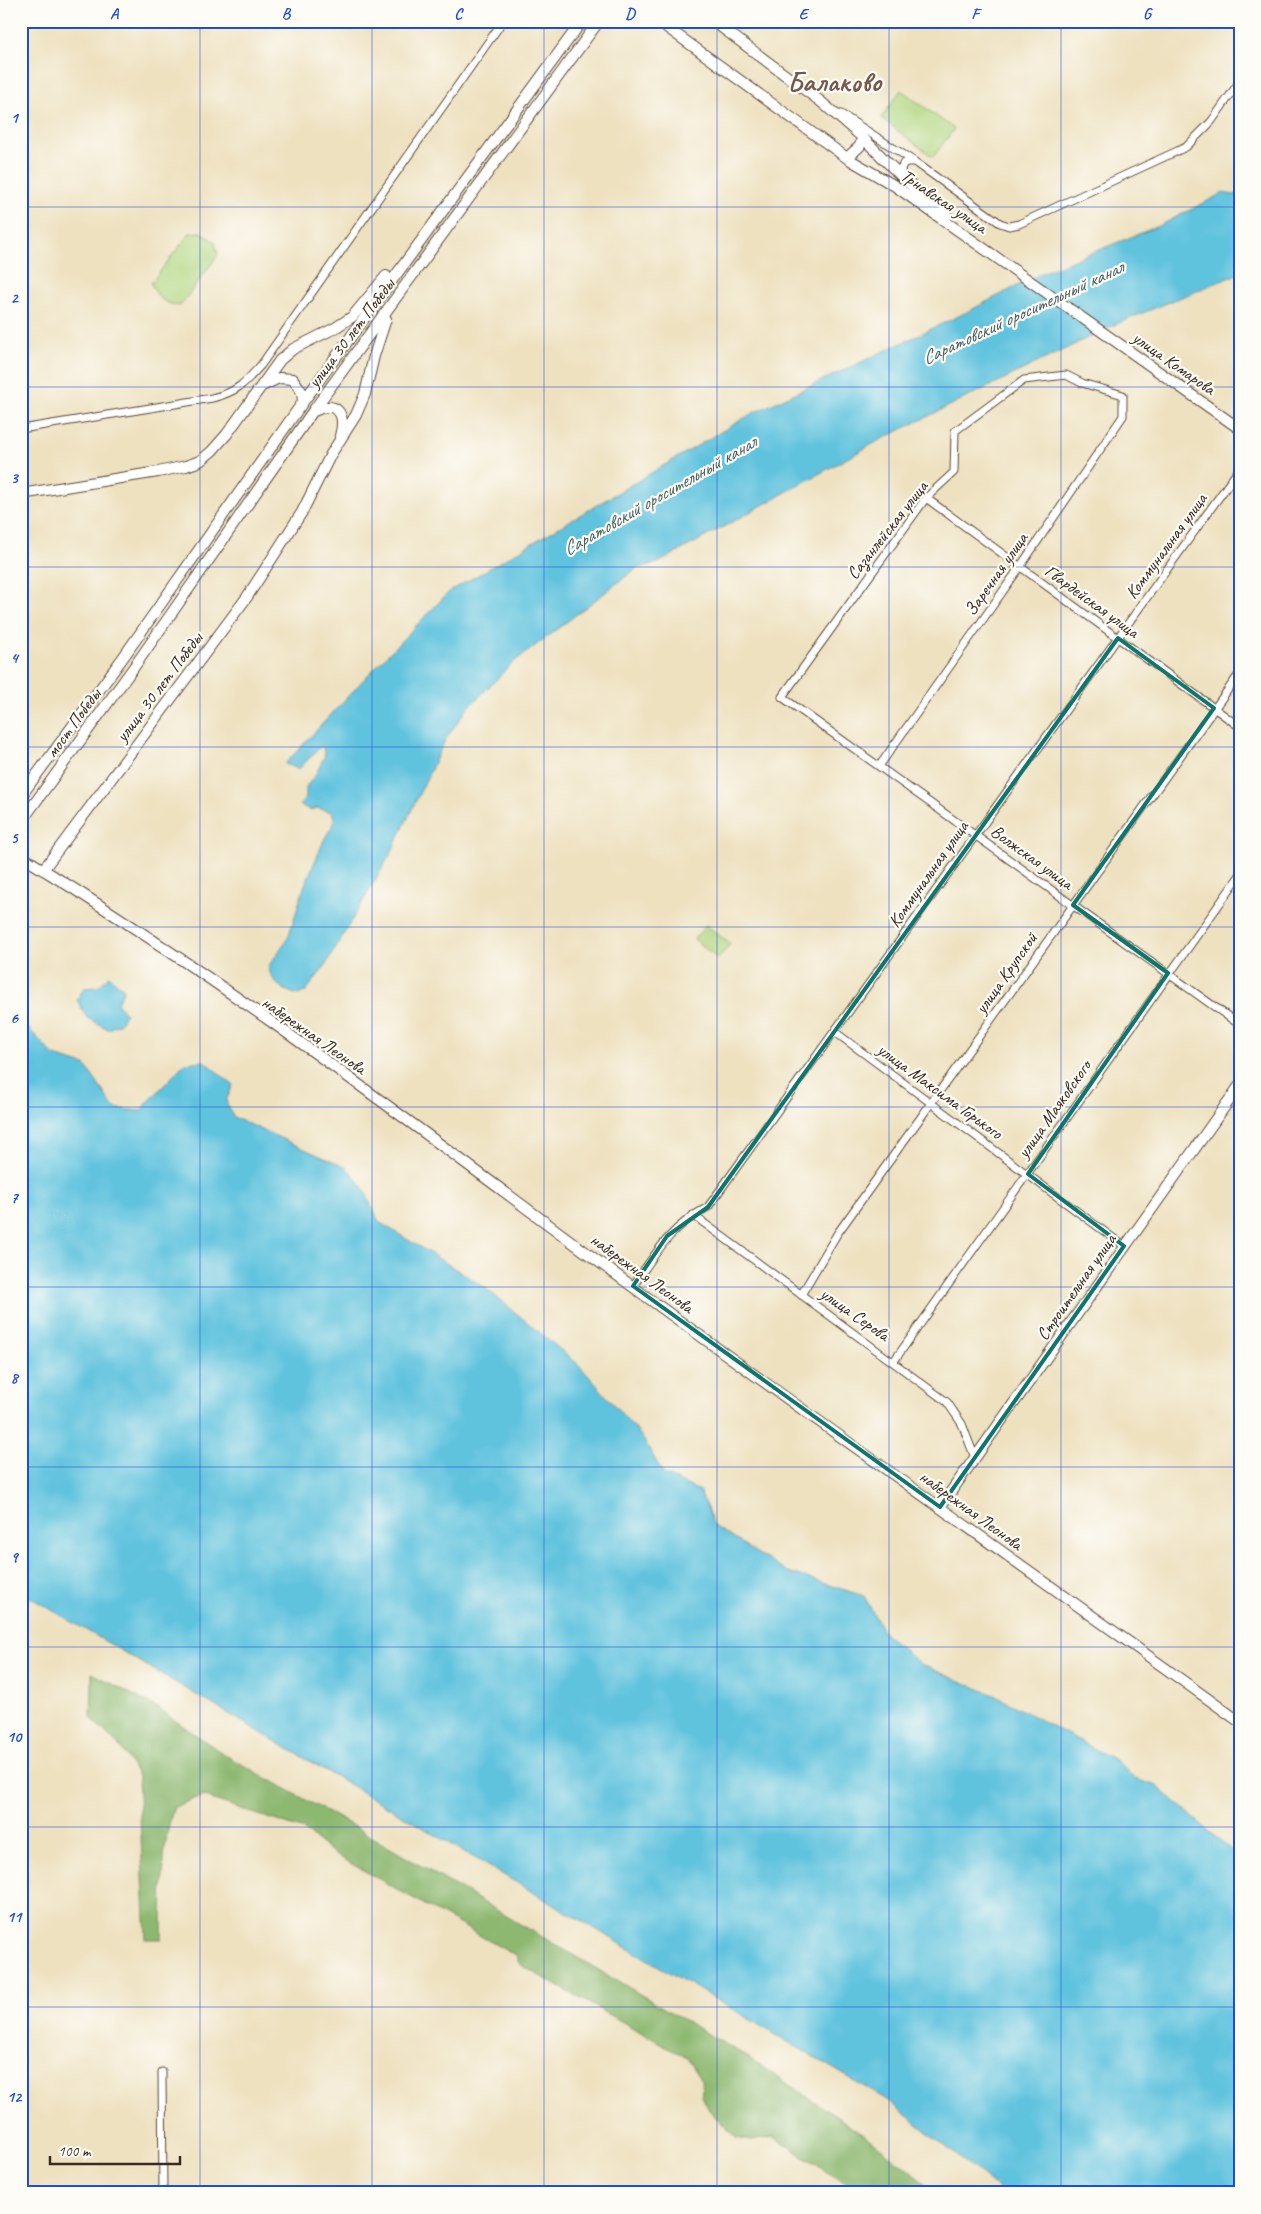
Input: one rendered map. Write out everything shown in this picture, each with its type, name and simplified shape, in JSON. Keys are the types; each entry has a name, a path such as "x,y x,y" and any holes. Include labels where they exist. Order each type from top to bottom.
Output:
{"main road":[{"path":"21,796 122,659 303,402 582,21"},
{"name":"улица 30 лет Победы","path":"134,667 313,411 396,301 599,21"},
{"name":"Трнавская улица","path":"658,21 847,158 895,186 990,252"},
{"name":"Трнавская улица","path":"713,21 820,101 903,178 990,252"},
{"path":"847,158 860,146 862,138"},
{"path":"21,494 158,472 200,461 227,434 280,360 293,349 335,328 352,317 400,260 420,241"},
{"name":"улица Комарова","path":"990,252 1240,429"},
{"name":"улица 30 лет Победы","path":"43,870 247,597 302,512 339,442 356,415 365,394 384,324 396,301"},
{"path":"261,387 279,378 293,379 302,392 303,402"},
{"path":"313,411 322,407 330,406 336,408 343,420 339,442"},
{"name":"мост Победы","path":"21,822 134,667"},
{"name":"набережная Леонова","path":"21,856 168,952 321,1058 633,1286 1240,1722"},
{"name":"Строительная улица","path":"940,1507 1240,1085"}],"street":[{"path":"21,429 212,398 228,394 244,384 261,366 503,21"},
{"path":"820,101 915,162 1000,223 1009,226 1018,224 1186,147 1211,122 1240,81"},
{"path":"903,178 901,170 903,164 915,162"},
{"name":"Сазанлейская улица","path":"782,697 926,498 954,472 955,431 1024,380 1066,375 1082,383 1123,395"},
{"name":"Заречная улица","path":"880,766 1020,567 1123,416 1123,395"},
{"name":"Коммунальная улица","path":"633,1286 667,1236 692,1215 708,1207 835,1032 974,834 1240,468"},
{"name":"Гвардейская улица","path":"926,498 1240,727"},
{"name":"улица Крупской","path":"801,1295 837,1234 1240,673"},
{"name":"Волжская улица","path":"782,697 1240,1025"},
{"name":"улица Маяковского","path":"894,1361 1028,1174 1168,973 1240,875"},
{"name":"улица Максима Горького","path":"835,1032 1124,1246"},
{"name":"улица Серова","path":"692,1215 894,1361 947,1402 962,1424 975,1458"},
{"path":"162,2072 163,2193"}],"highlighted area":[{"path":"1118,638 1214,708 1073,905 1168,973 1028,1174 1124,1246 940,1507 633,1286 667,1236 708,1207"}],"green space":[{"path":"901,90 954,129 933,157 881,118"},
{"path":"201,232 215,242 218,255 180,306 169,304 158,296 151,283 190,233"},
{"path":"706,925 730,944 718,959 694,939"},
{"path":"92,1673 154,1706 225,1755 351,1825 749,2058 863,2134 938,2193 861,2193 774,2137 751,2141 736,2138 709,2110 702,2096 701,2079 687,2058 526,1968 519,1963 516,1956 336,1855 304,1830 202,1796 174,1807 164,1855 162,1939 146,1939 138,1776 122,1749 91,1718"}],"water":[{"name":"Саратовский оросительный канал","path":"1223,193 1234,195 1240,193 1240,273 1116,324 880,440 658,563 637,568 514,662 467,709 445,740 390,855 325,966 306,991 298,995 287,991 275,982 268,967 288,938 304,887 325,838 335,821 332,812 317,808 310,810 300,805 306,797 306,787 316,774 325,755 322,745 299,769 285,764 449,592 753,413 967,312 1044,272 1161,225"},
{"path":"109,976 124,989 117,1003 126,1014 119,1024 108,1029 87,1018 77,1000 84,988 98,987"},
{"path":"21,1020 54,1056 85,1065 114,1108 140,1111 185,1063 204,1061 233,1085 226,1101 233,1117 347,1168 363,1187 379,1222 483,1286 579,1365 642,1437 664,1475 700,1491 714,1526 785,1571 864,1596 884,1633 922,1665 994,1695 1117,1761 1135,1779 1157,1786 1240,1858 1240,2193 1004,2193 887,2100 28,1596 21,1589"}],"district":[{"name":"Балаково","path":"834,81"}]}
